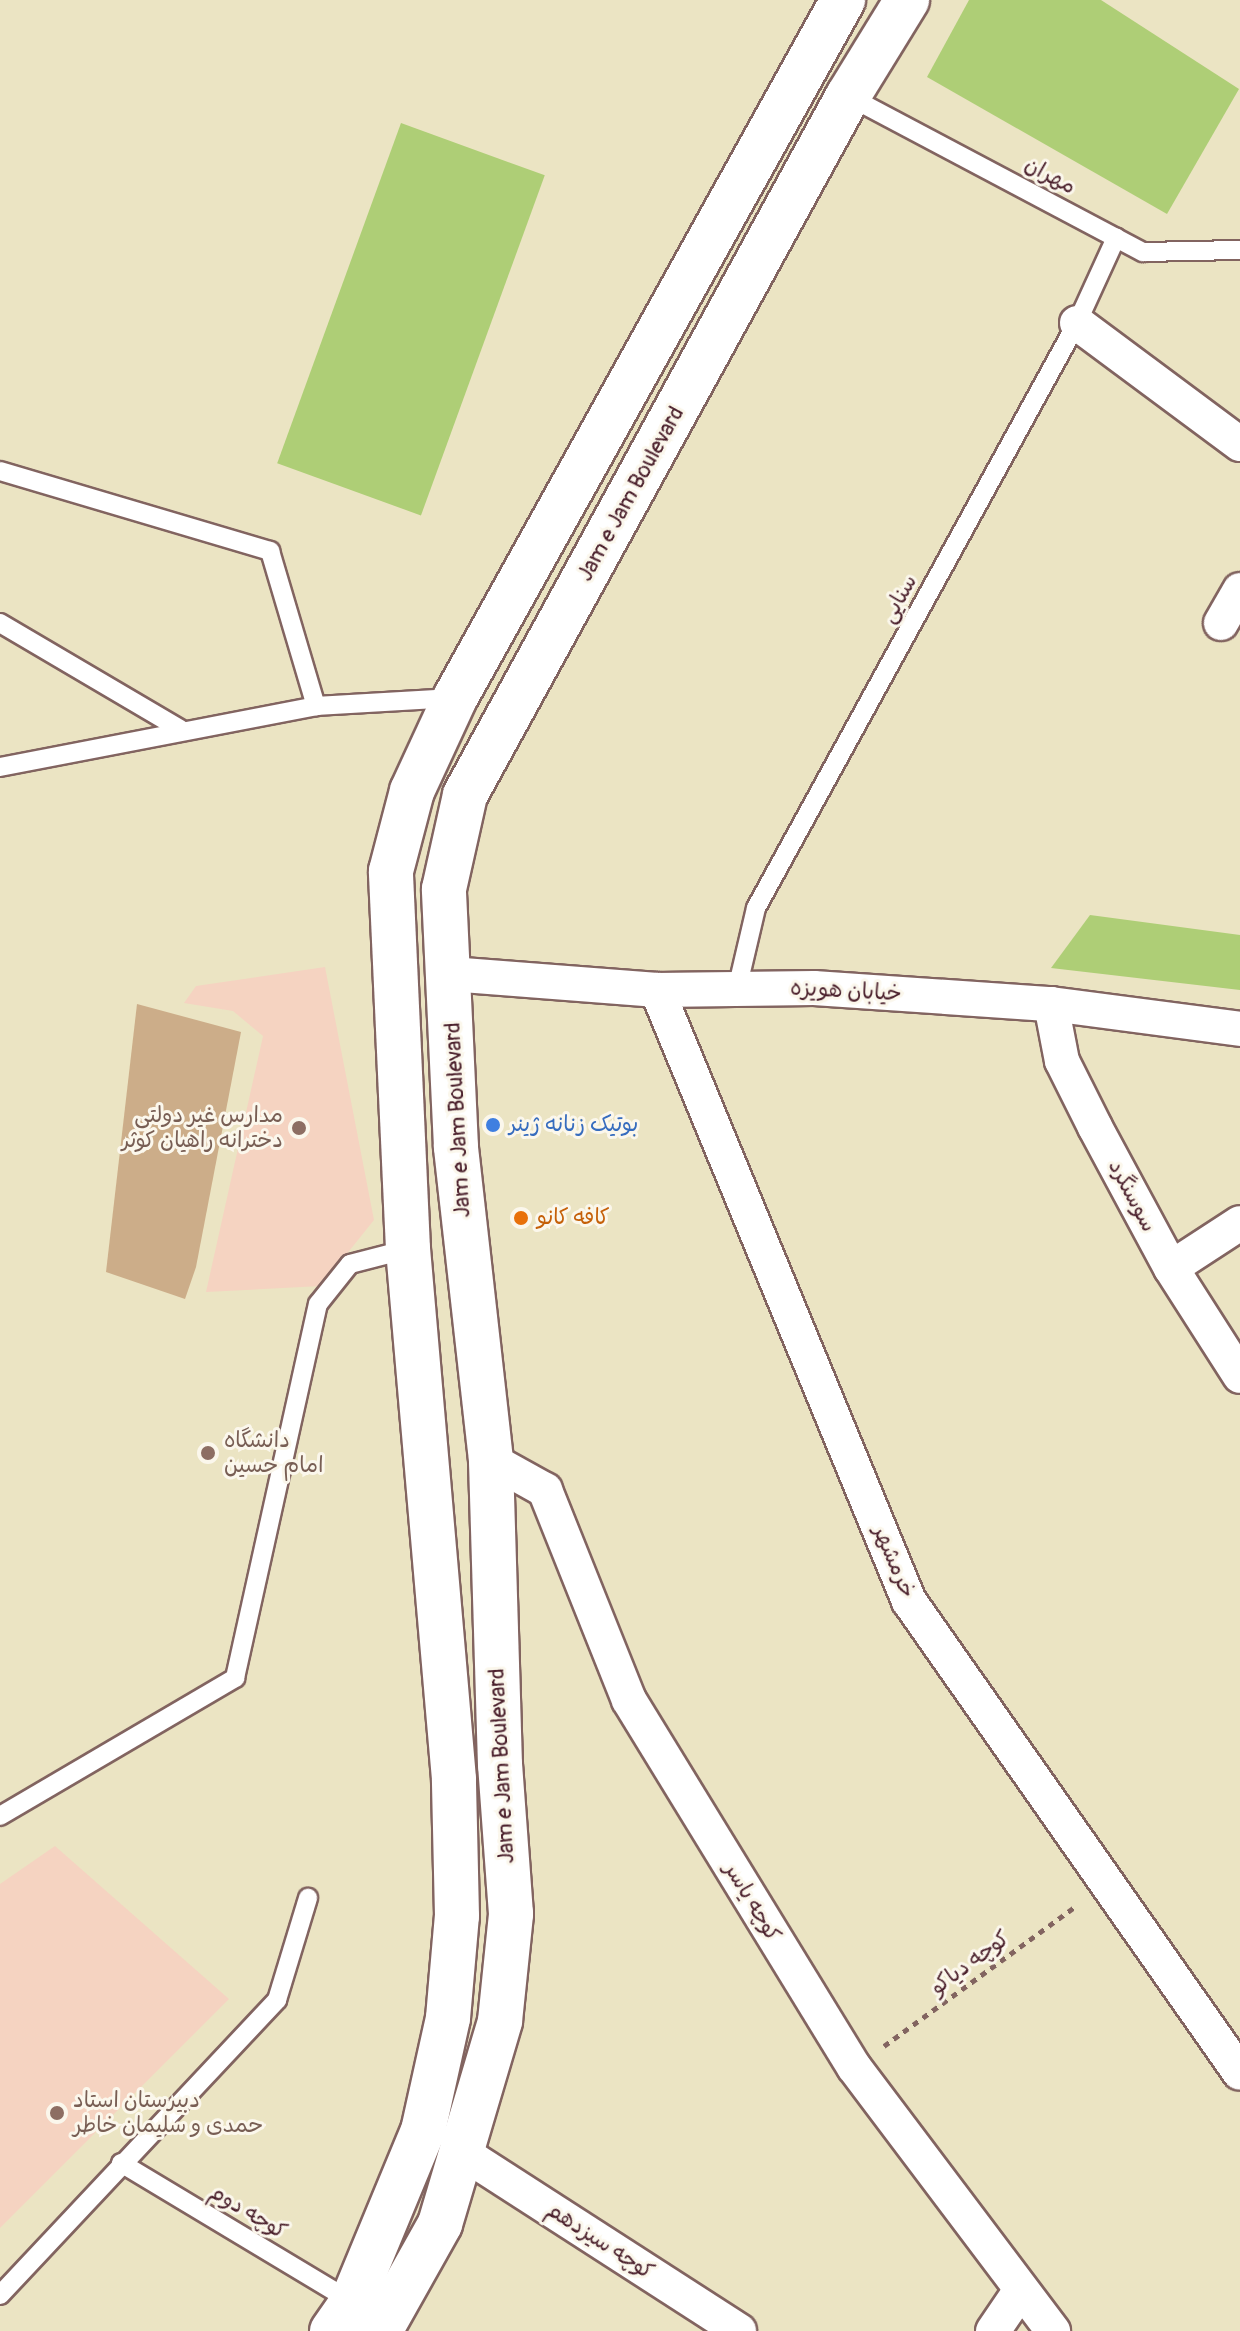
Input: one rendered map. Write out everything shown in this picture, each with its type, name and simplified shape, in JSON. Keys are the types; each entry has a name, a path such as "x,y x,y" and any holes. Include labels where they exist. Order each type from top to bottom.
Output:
{"main road":[{"path":"355,2321 423,2131 448,2018 457,1916 454,1779 408,1249 391,871 412,791 455,698 843,0"},
{"name":"Jam e Jam Boulevard","path":"355,2321 440,2224 500,2021 511,1914 500,1765 491,1460 456,1147 444,889 465,795 848,96 907,0"}],"street":[{"path":"1077,323 1240,444"},
{"path":"1221,623 1240,590"},
{"name":"خیابان هویزه","path":"450,974 657,990 814,988 1051,1004 1240,1029"},
{"name":"خرمشهر","path":"657,990 909,1601 1105,1885 1240,2073"},
{"name":"سوسنگرد","path":"1051,1004 1062,1061 1171,1268 1240,1376"},
{"path":"1171,1268 1240,1223"},
{"name":"کوچه یاسر","path":"491,1460 545,1490 629,1700 854,2067 1053,2331"},
{"name":"کوچه سیزدهم","path":"460,2151 739,2331"},
{"path":"993,2331 1021,2290"}],"lane":[{"name":"مهران","path":"848,96 1143,252 1240,250"},
{"name":"سنایی","path":"737,989 756,908 1077,323 1116,238"},
{"path":"0,471 270,551 316,706"},
{"path":"0,623 180,729"},
{"path":"0,767 180,729 316,706 455,698"},
{"path":"0,1816 235,1678 318,1304 350,1264 408,1249"},
{"path":"0,2295 277,2000 308,1898"},
{"name":"کوچه دوم","path":"121,2163 355,2321"}],"path":[{"name":"کوچه دیاکو","path":"854,2067 1105,1885"}],"shaded area":[{"name":"مدارس غیر دولتی دخترانه راهیان کوثر","path":"325,967 374,1220 321,1286 206,1292 263,1036 233,1011 184,1003 196,986"},
{"name":"دبیرستان استاد حمدی و سلیمان خاطر","path":"55,1846 229,1999 0,2228 0,1884"}],"green space":[{"path":"969,0 1101,0 1239,89 1167,214 927,77"},
{"path":"401,123 545,175 421,515 277,463"},
{"path":"1090,915 1240,935 1240,990 1051,968"}],"building":[{"path":"137,1004 241,1032 196,1267 185,1299 106,1272"}],"place":[{"name":"بوتیک زنانه ژینر","path":"493,1125"},
{"name":"مدارس غیر دولتی دخترانه راهیان کوثر","path":"299,1128"},
{"name":"کافه کانو","path":"521,1218"},
{"name":"دانشگاه امام حسین","path":"208,1453"},
{"name":"دبیرستان استاد حمدی و سلیمان خاطر","path":"57,2113"}]}
